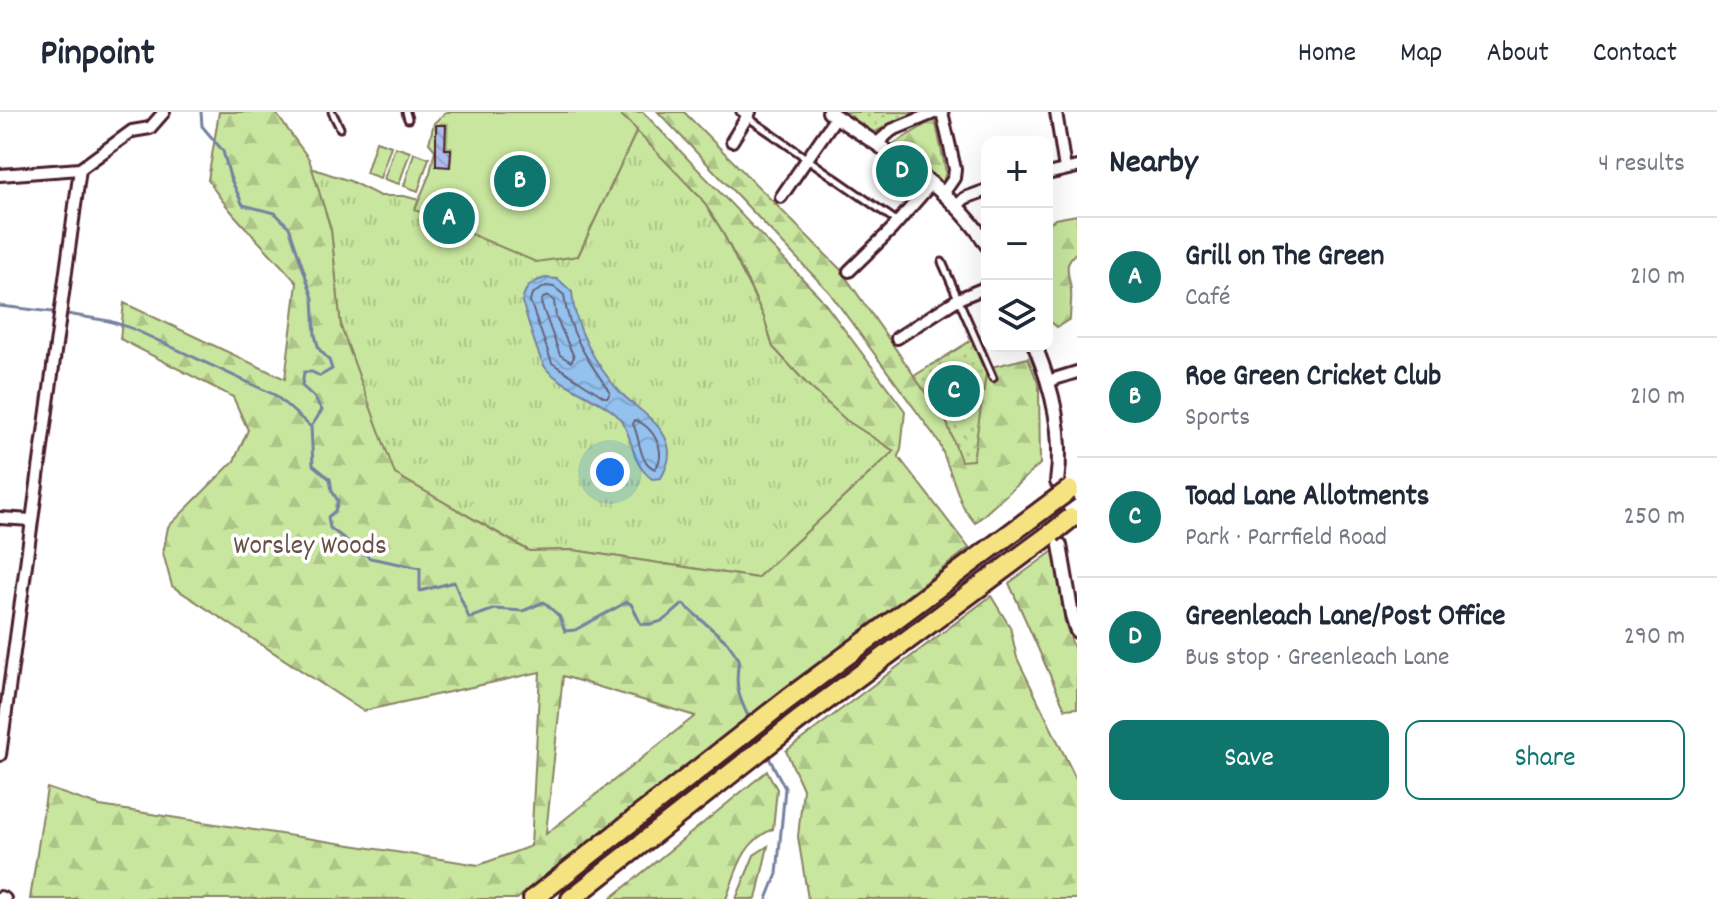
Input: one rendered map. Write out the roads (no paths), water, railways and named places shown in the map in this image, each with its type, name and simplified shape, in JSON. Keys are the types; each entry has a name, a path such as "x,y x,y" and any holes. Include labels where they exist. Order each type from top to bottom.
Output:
{"highway":[{"path":"533,899 788,699 1050,504 1068,485"},
{"path":"577,895 798,721 989,579 1056,539 1074,516"}],"street":[{"path":"0,175 80,169 132,131 150,128 164,112"},
{"path":"876,144 892,130 939,112 955,169 954,178 943,194"},
{"path":"1056,112 1065,169"},
{"path":"732,141 746,113"},
{"path":"781,197 833,114 931,184 957,206 981,237"},
{"path":"1053,172 1077,167"},
{"path":"0,755 80,169"},
{"path":"849,271 899,222 931,184"},
{"path":"957,206 965,198 981,192"},
{"path":"897,338 958,299 981,289"},
{"path":"1037,352 1048,381 1068,485"},
{"path":"1048,381 1077,372"},
{"path":"0,518 31,520"},
{"path":"1056,539 1077,631"}],"lane":[{"path":"332,112 340,128"},
{"path":"746,113 899,222"},
{"path":"942,262 993,378"}],"water":[{"path":"545,278 558,279 572,292 577,319 595,358 620,392 664,434 669,456 661,478 652,479 640,465 626,428 615,413 561,381 545,367 522,302 529,286"}],"waterway":[{"path":"201,112 202,126 223,151 230,177 243,205 275,213 289,227 313,298 315,335 319,349 332,369 320,376 304,372 302,386 322,410 311,427 313,465 330,479 338,501 335,511 328,517 330,528 370,558 420,568 420,591 454,582 469,618 495,609 523,611 544,602 559,616 565,631 575,630 627,602 641,624 664,620 683,604 727,642 739,659 738,689 749,718"},
{"path":"0,306 52,312"},
{"path":"67,314 131,328 275,395 311,427"},
{"path":"767,754 785,788 777,874 767,899"}],"place":[{"name":"Greenleach Lane/Post Office","path":"902,171"},
{"name":"Roe Green Cricket Club","path":"520,181"},
{"name":"Grill on The Green","path":"449,218"},
{"name":"Toad Lane Allotments","path":"954,391"}],"park label":[{"name":"Worsley Woods","path":"310,543"}]}
